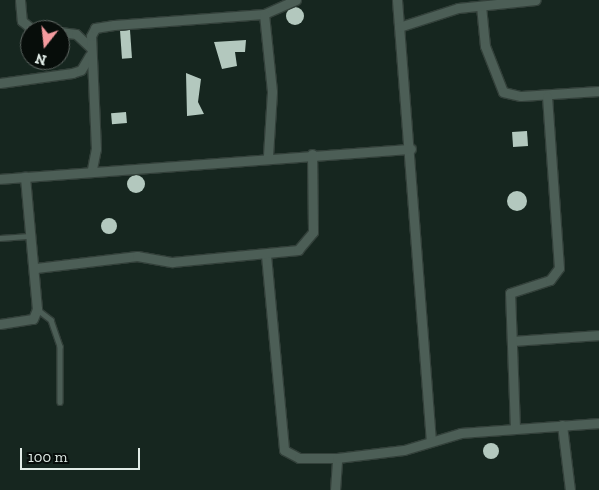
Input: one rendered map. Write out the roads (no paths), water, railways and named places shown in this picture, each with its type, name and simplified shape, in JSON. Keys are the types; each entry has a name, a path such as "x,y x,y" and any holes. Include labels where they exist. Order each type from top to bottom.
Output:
{"street":[{"path":"20,0 22,20"},
{"path":"0,83 72,73 81,70 90,51 95,28 264,14 296,0"},
{"path":"397,0 411,149 431,439"},
{"path":"399,27 435,13 536,0"},
{"path":"481,6 485,46 498,85 511,95 547,96 599,91"},
{"path":"264,14 272,92 268,156"},
{"path":"70,33 76,34 90,51 96,149 92,170"},
{"path":"515,428 510,293 550,280 559,268 547,96"},
{"path":"0,179 268,156 411,149"},
{"path":"36,268 137,256 172,262 266,256 298,250 311,237 314,222 312,154"},
{"path":"0,324 33,318 37,309 36,268 25,177"},
{"path":"266,256 284,450 299,458 337,458 404,450 431,439 515,428 599,422"},
{"path":"513,341 599,336"},
{"path":"562,425 570,490"},
{"path":"335,490 337,458"}],"lane":[{"path":"0,238 32,236"},
{"path":"37,309 51,320 60,346 60,402"}]}
